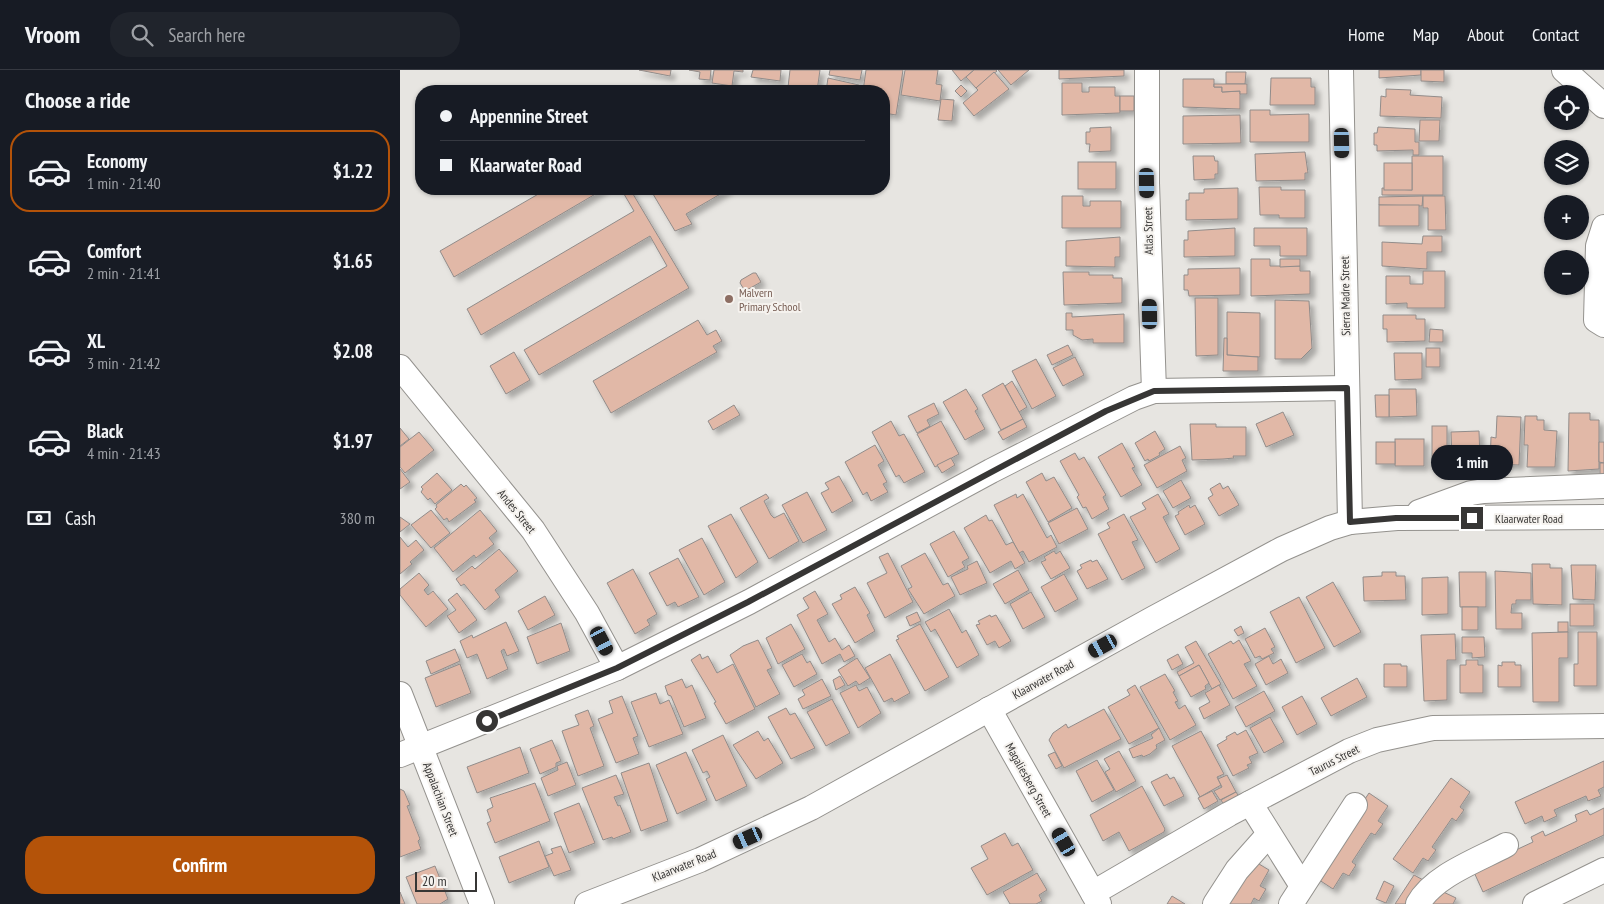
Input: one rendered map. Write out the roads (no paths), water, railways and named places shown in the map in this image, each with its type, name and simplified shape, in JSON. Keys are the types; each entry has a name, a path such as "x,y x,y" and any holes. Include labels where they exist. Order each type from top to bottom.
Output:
{"street":[{"name":"Atlas Street","path":"1147,70 1148,192 1154,391"},
{"name":"Sierra Madre Street","path":"1341,70 1350,522"},
{"path":"1564,70 1604,106"},
{"path":"1604,227 1598,246 1596,320 1604,325"},
{"name":"Andes Street","path":"400,366 533,530 587,613 617,668"},
{"path":"411,751 617,668 748,602 1106,411 1154,391 1347,388"},
{"path":"1396,518 1477,492 1523,488 1604,486"},
{"name":"Klaarwater Road","path":"587,904 765,831 1282,549 1330,528 1350,522 1396,518 1604,517"},
{"name":"Appalachian Street","path":"400,694 411,751 482,904"},
{"name":"Magaliesberg Street","path":"989,709 1096,898"},
{"name":"Taurus Street","path":"1096,898 1250,804 1349,751 1377,740 1433,728 1604,726"},
{"path":"1250,804 1269,834 1296,895"},
{"path":"1296,895 1356,806"},
{"path":"1215,904 1249,855 1269,834"},
{"path":"1418,904 1424,893 1434,884 1506,845"},
{"path":"1535,904 1604,870"}],"place":[{"name":"Malvern Primary School","path":"729,299"}]}
